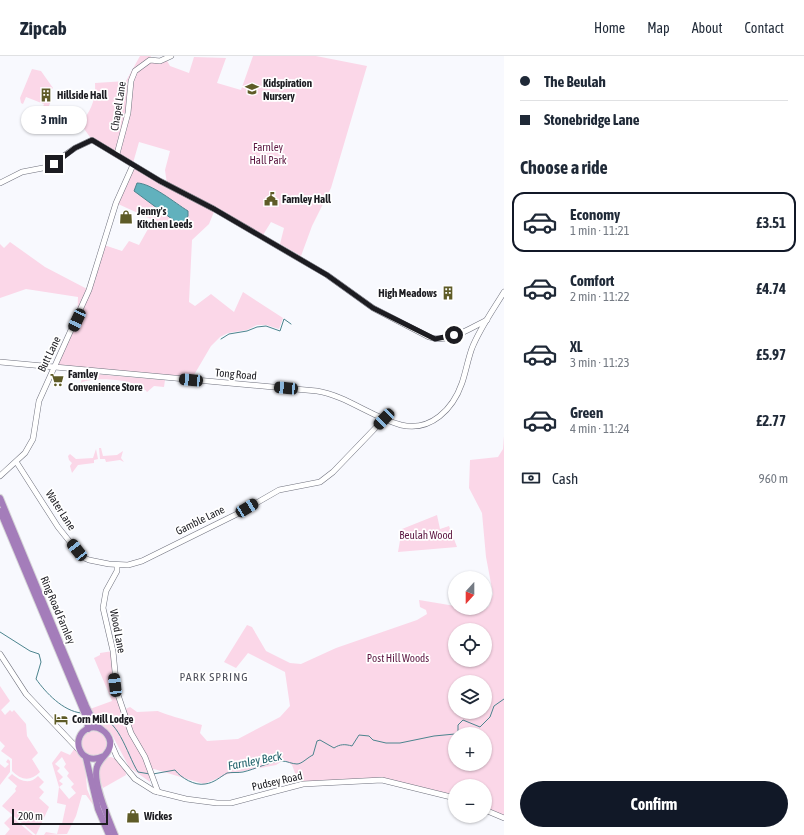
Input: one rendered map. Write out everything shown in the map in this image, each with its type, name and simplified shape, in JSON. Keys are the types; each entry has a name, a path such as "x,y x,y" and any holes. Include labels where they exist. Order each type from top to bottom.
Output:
{"highway":[{"name":"Ring Road Farnley","path":"0,498 81,699"},
{"name":"Ring Road Farnley","path":"0,511 90,719 101,729"},
{"name":"Ring Road Farnley","path":"88,729 90,719"},
{"path":"109,835 98,809 86,758 80,750 78,744 81,735 93,727 106,732 110,740 106,754 98,763 96,775 103,805 115,835"},
{"path":"86,758 96,760 106,754"}],"street":[{"name":"Chapel Lane","path":"117,154 128,113 133,76 140,66 150,60 160,61 168,58"},
{"path":"0,184 22,172 54,164 75,148 92,140 160,181 214,209 327,275 373,308 429,337 435,339 447,338 487,320"},
{"name":"Butt Lane","path":"0,476 17,463 25,454 33,439 39,401 53,367 77,320 89,290 115,205 133,165"},
{"name":"Tong Road","path":"0,362 322,392 337,396 384,419 400,425 417,427 426,425 438,418 449,407 457,395 472,348 504,292"},
{"name":"Gamble Lane","path":"117,565 128,565 142,561 239,513 279,490 320,482 333,472 384,419"},
{"name":"Water Lane","path":"17,463 58,527 82,557 100,563 117,565"},
{"name":"Wood Lane","path":"117,565 117,571 106,591 103,608 113,651 115,685 131,733 151,770 158,792"},
{"path":"0,654 26,694 80,750"},
{"path":"66,735 74,737 81,735"},
{"name":"Pudsey Road","path":"110,740 117,757 130,774 146,787 158,792 186,799 217,803 231,803 303,784 382,780 448,796"},
{"name":"Pudsey Road","path":"106,754 117,757"},
{"path":"146,787 153,784 153,778"},
{"path":"492,813 504,818"}],"green space":[{"name":"Farnley Hall Park","path":"140,56 151,56 150,60 166,59 170,66 189,73 194,57 226,58 217,83 241,90 253,56 316,56 367,66 331,188 312,226 301,256 280,244 284,228 271,222 263,235 216,207 209,224 192,240 189,302 195,306 211,294 234,312 243,292 283,318 279,329 266,325 257,325 247,330 228,333 220,337 211,346 191,380 53,367 77,320 78,297 26,289 0,298 0,244 4,248 10,242 45,267 89,290 104,245 122,251 129,241 139,245 153,220 116,203 132,167 165,187 167,184 165,170 170,151 139,142 133,163 117,152 92,140 80,123 90,110 94,100 95,83 126,81"},
{"path":"32,69 41,71 53,88 50,90 43,89 40,97 51,101 48,108 42,110 44,104 26,97 23,104 21,103 20,98"},
{"path":"83,373 165,380 164,387 154,386 147,392 135,384 116,380 105,379 81,383"},
{"name":"Post Hill Woods","path":"504,436 504,818 492,813 492,779 448,779 448,796 382,780 303,784 295,773 292,765 284,760 276,765 228,774 204,784 154,769 149,772 150,782 129,767 111,733 98,724 90,709 112,701 94,658 100,655 100,653 113,651 114,676 123,710 130,707 137,712 158,711 202,725 200,733 207,741 238,739 280,717 290,706 285,672 248,653 236,668 224,662 247,625 252,627 266,651 290,663 301,664 336,648 417,620 427,614 426,610 420,607 419,600 448,605 448,615 492,615 492,571 489,571 486,557 482,513 469,488 470,460 498,457 503,449"},
{"path":"99,448 101,448 103,456 117,455 123,451 121,458 124,462 120,460 106,462 105,459 100,459"},
{"path":"96,449 98,459 94,460 94,463 78,465 72,473 70,466 72,463 68,456 70,454 76,459 93,458"},
{"name":"Beulah Wood","path":"437,515 440,529 449,526 457,547 398,552 402,529"},
{"path":"0,686 10,701 1,710 5,715 10,710 12,712 14,710 26,724 27,736 38,753 32,759 40,772 33,777 26,779 15,774 12,771 12,759 1,751 5,746 0,741"},
{"path":"94,731 103,735 107,744 103,753 94,757 85,753 81,744 85,735"},
{"path":"75,748 85,764 87,789 94,806 86,795 82,795 76,816 67,834 44,835 46,832 57,834 60,823 62,824 66,805 57,803 59,787 52,763 61,751 70,755","holes":["62,757 66,764 64,767 69,773 67,776 74,784 71,787 76,793 69,799 59,787 63,784 59,781 63,777 57,771 60,768 55,764"]},
{"path":"111,757 121,764 126,775 103,788 99,774 100,765 106,758"},
{"path":"8,759 10,761 10,772 0,785 0,764 5,768 9,764 6,762"},
{"path":"12,774 18,779 25,781 35,779 38,776 44,782 39,787 44,792 39,798 49,807 36,835 2,806 16,791 15,789 17,786 8,778"},
{"path":"11,816 33,835 5,835 10,829 4,823"}],"water":[{"path":"137,183 149,186 188,211 188,216 184,223 176,222 134,191"}],"waterway":[{"path":"221,339 229,334 247,331 257,327 266,326 280,331 284,319 291,324"},
{"name":"Farnley Beck","path":"0,632 30,651 39,654 41,662 36,679 61,705 74,712 81,713"},
{"name":"Farnley Beck","path":"480,727 490,717 494,706 504,699"},
{"name":"Farnley Beck","path":"92,714 101,716 109,721 121,737 138,772 150,774"},
{"name":"Farnley Beck","path":"458,727 463,720 480,727"},
{"name":"Farnley Beck","path":"153,774 175,770 188,781 197,784 205,784 214,781 227,773 243,772 272,763 286,761 299,764 313,755 317,741 320,740 334,748 343,745 352,746 359,735 369,736 373,740 386,743 400,743 448,735"}],"place":[{"name":"Kidspiration Nursery","path":"252,89"},
{"name":"Hillside Hall","path":"46,95"},
{"name":"Farnley Hall","path":"271,199"},
{"name":"Jenny's Kitchen Leeds","path":"126,217"},
{"name":"High Meadows","path":"448,293"},
{"name":"Farnley Convenience Store","path":"57,380"},
{"name":"Corn Mill Lodge","path":"61,719"},
{"name":"Wickes","path":"133,816"}],"district":[{"name":"PARK SPRING","path":"214,677"}],"route":[{"path":"54,164 75,148 92,140 160,181 214,209 327,275 373,308 435,339 447,338 454,335"}]}
